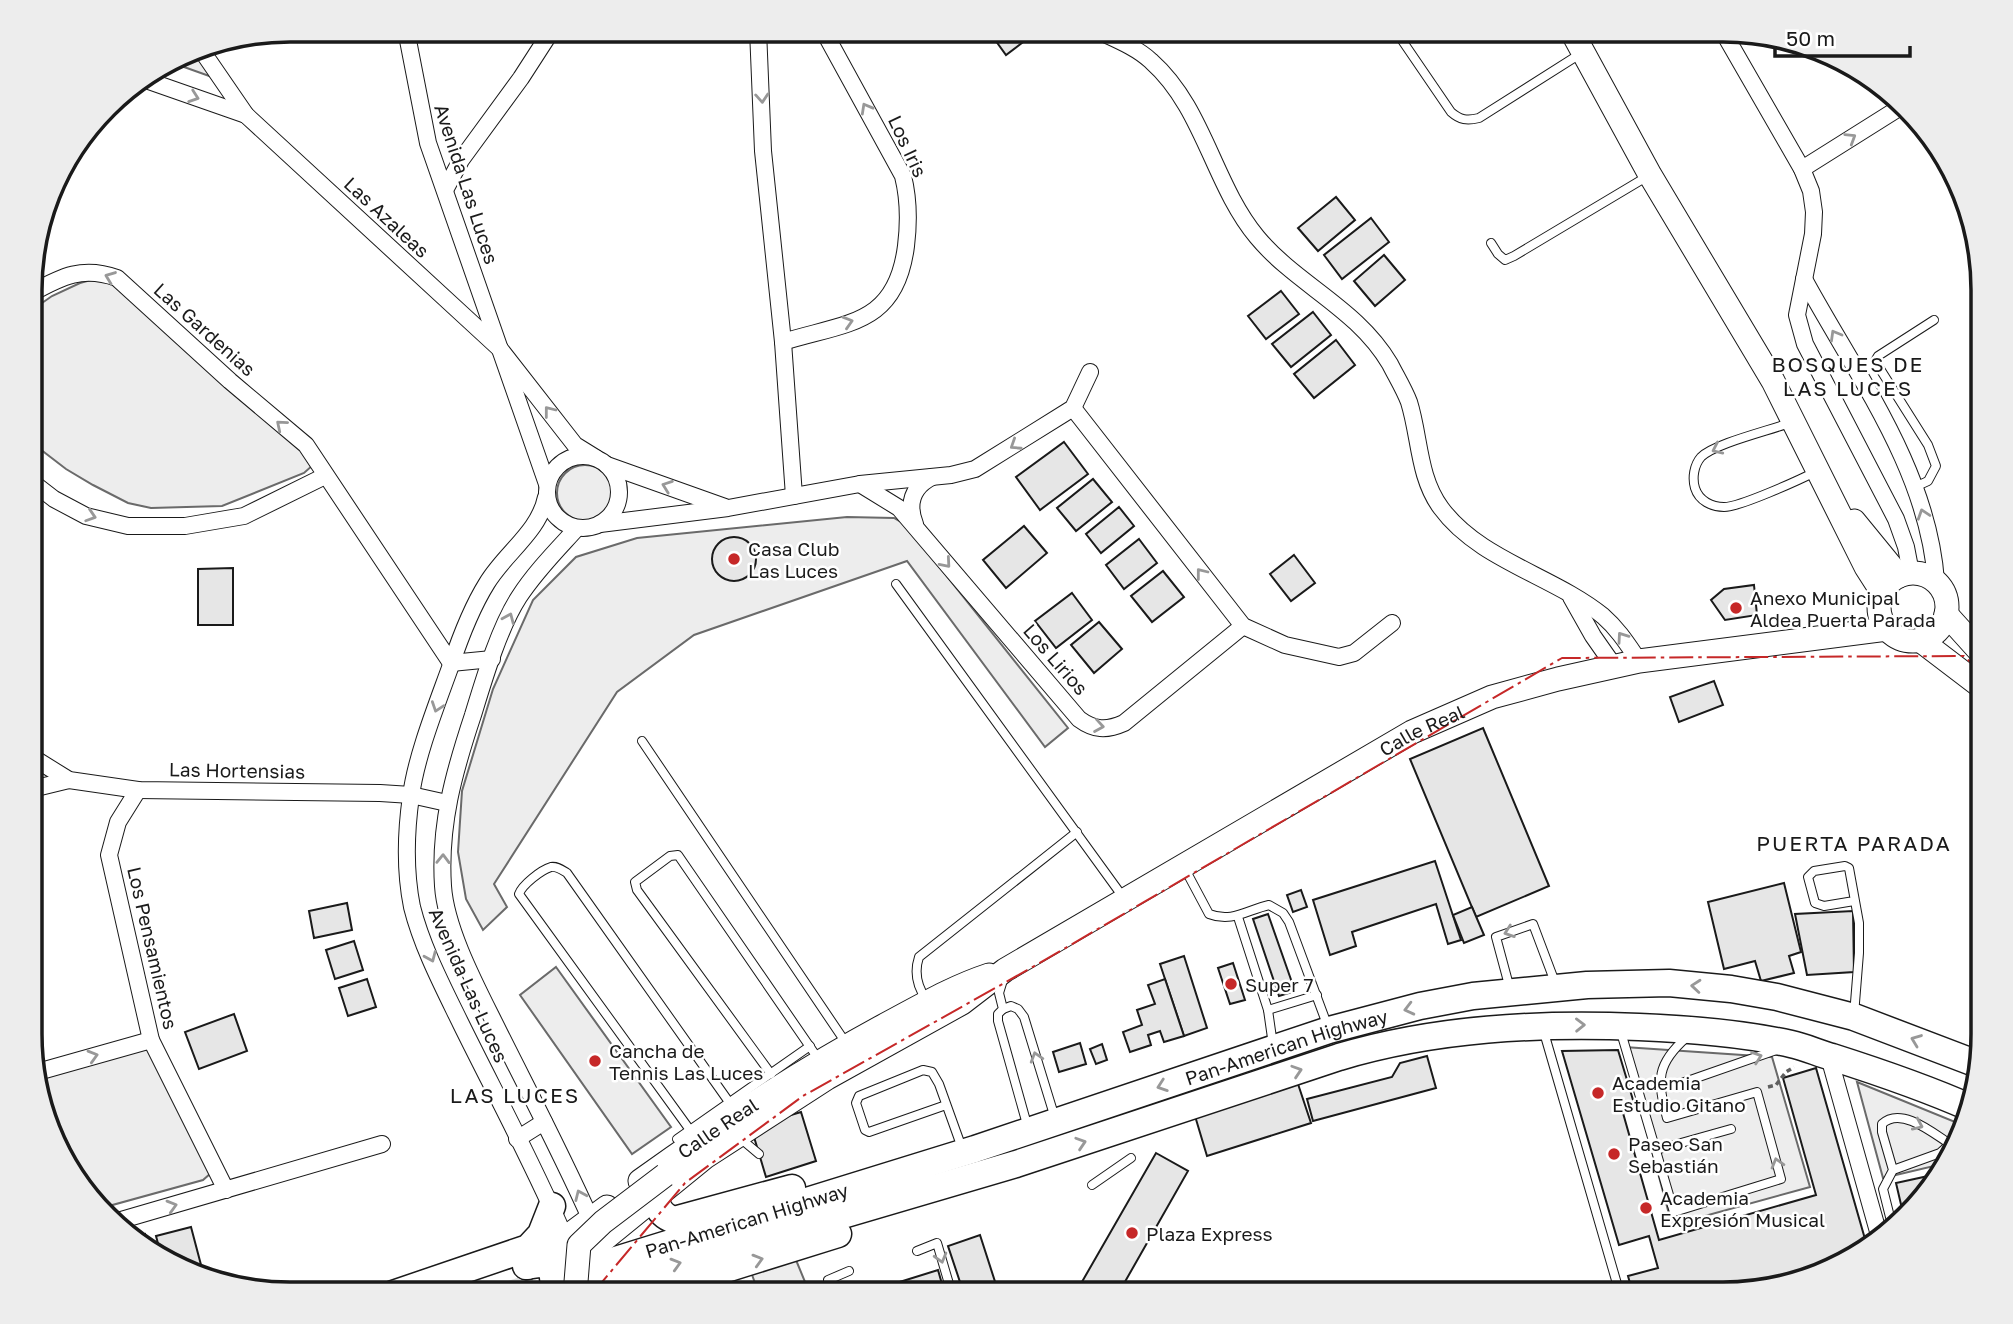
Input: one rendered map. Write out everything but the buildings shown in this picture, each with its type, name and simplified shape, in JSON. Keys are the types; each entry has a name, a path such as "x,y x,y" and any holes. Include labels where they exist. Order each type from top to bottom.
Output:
{"highway":[{"name":"Pan-American Highway","path":"597,1270 1029,1131 1329,1030 1420,1006 1511,992 1587,985 1669,983 1719,988 1777,997 1854,1017 1969,1060"},
{"name":"Pan-American Highway","path":"597,1270 1004,1168 1370,1048 1427,1036 1542,1027 1619,1026 1721,1032 1811,1050 1886,1074 1961,1104"},
{"path":"662,1185 656,1202 659,1210 674,1220 870,1167 969,1150"},
{"path":"684,1282 967,1193 1004,1168"},
{"path":"428,1282 528,1248 541,1234 552,1206"},
{"path":"526,1266 565,1238"},
{"path":"477,1282 540,1264 549,1266 558,1282"}],"main road":[{"path":"1577,42 1650,175 1773,381 1866,567 1882,592"},
{"path":"1830,491 1905,574"},
{"path":"1839,636 1865,619 1870,597 1866,567"},
{"path":"1905,574 1927,575 1936,581 1946,597 1946,614 1937,631 1920,640 1902,639 1887,629 1879,612 1882,592 1889,583 1905,574"},
{"path":"1946,614 1970,641"},
{"name":"Calle Real","path":"576,1282 597,1270 662,1185 737,1136 798,1105 827,1078 962,1003 1005,970 1412,732 1492,697 1614,666 1887,629"},
{"path":"1920,640 1971,679"},
{"path":"565,1282 579,1245 626,1204 662,1185 781,1093 1005,970"},
{"name":"Calle Real","path":"565,1238 815,1054 847,1046 955,987 1005,970"},
{"path":"591,1220 597,1270"},
{"path":"562,1282 565,1238"}],"street":[{"name":"Avenida Las Luces","path":"408,42 428,143 547,491 544,510 487,582 451,663 429,730 411,795 408,868 412,907 428,953 552,1206 565,1238"},
{"path":"445,190 461,160 544,42"},
{"path":"758,42 763,150 783,342 794,496"},
{"name":"Los Iris","path":"783,342 873,313 892,294 903,268 908,224 903,176 830,42"},
{"path":"1119,42 1139,52 1164,73 1182,98 1237,208 1255,235 1287,270 1348,313 1388,361 1408,402 1424,471 1441,508 1458,527 1488,548 1590,606 1616,628 1639,662"},
{"path":"1728,42 1802,169 1811,191 1813,234 1797,315 1805,344 1896,519 1906,547 1905,574"},
{"name":"Las Azaleas","path":"206,57 246,115 500,349"},
{"name":"Las Azaleas","path":"154,83 246,115"},
{"path":"1802,169 1894,111"},
{"name":"Las Gardenias","path":"42,287 56,279 84,272 102,273 117,278 230,381 306,445 451,663"},
{"path":"1804,279 1894,436 1915,487 1928,530 1936,581"},
{"name":"Avenida Las Luces","path":"500,349 575,444 602,462"},
{"path":"728,508 584,456 560,463 552,473 547,491 556,518 566,525 589,528 600,524 728,508 860,484 951,475 975,469 1073,408 1090,372"},
{"path":"1073,408 1242,626 1285,645 1339,657 1354,653 1392,623"},
{"path":"600,524 609,517 619,496 619,485 614,474 602,462"},
{"path":"42,490 86,516 128,526 185,526 244,516 325,476"},
{"path":"918,530 911,511 912,498 920,484 932,477"},
{"name":"Los Lirios","path":"860,484 899,508 1079,719 1088,725 1101,729 1124,723 1242,626"},
{"name":"Avenida Las Luces","path":"578,528 517,599 492,659 447,803 443,889 461,950 483,1000 591,1220"},
{"path":"1570,595 1614,666"},
{"path":"451,663 492,659"},
{"name":"Las Hortensias","path":"42,763 69,780 138,790 411,795 447,803"},
{"path":"42,787 69,780"},
{"name":"Los Pensamientos","path":"138,790 118,822 109,855 151,1040 226,1190"},
{"path":"45,1070 151,1040"},
{"path":"1811,1050 1877,1229"},
{"path":"517,1139 544,1122"},
{"path":"125,1219 382,1144"}],"lane":[{"path":"1403,42 1451,111 1458,118 1468,121 1479,117 1583,53"},
{"path":"1492,243 1497,254 1505,260 1650,175"},
{"path":"1915,487 1928,481 1936,466 1928,445 1875,361 1878,356 1934,320"},
{"path":"1792,422 1717,448 1701,457 1694,471 1695,488 1701,498 1711,506 1728,507 1819,470"},
{"path":"896,584 1125,900"},
{"path":"642,741 834,1022 847,1046"},
{"path":"927,1002 916,976 919,957 1077,832"},
{"path":"677,1139 771,1074 815,1054 678,855 670,856 635,882 637,890 771,1074"},
{"path":"1183,865 1209,915 1238,917 1269,905 1283,913 1329,1030"},
{"path":"1854,901 1824,906 1815,903 1808,877 1814,871 1845,866 1849,868 1858,923 1859,953 1854,1017"},
{"path":"690,1130 525,905 520,894 521,888 549,867 557,867 568,873 729,1102"},
{"path":"1238,917 1268,1010 1273,1048"},
{"path":"1511,992 1496,937 1533,924 1557,988"},
{"path":"1003,1009 999,993 1005,970"},
{"path":"1268,1010 1317,995"},
{"path":"1029,1131 998,1021 1003,1009 1011,1006 1018,1009 1024,1017 1056,1121"},
{"path":"1619,1026 1674,1212 1781,1179 1757,1092 1648,1123"},
{"path":"1542,1027 1616,1282"},
{"path":"1667,1118 1659,1087 1662,1065 1675,1048 1695,1031"},
{"path":"1676,1085 1811,1050"},
{"path":"947,1105 869,1132 865,1130 856,1103 859,1096 923,1070 932,1072 969,1150"},
{"path":"1893,1170 1882,1132 1882,1124 1888,1118 1917,1123 1946,1141"},
{"path":"1656,1150 1731,1129"},
{"path":"737,1136 759,1154"},
{"path":"1890,1217 1883,1189 1893,1170 1941,1153"},
{"path":"1092,1185 1131,1158"},
{"path":"917,1251 936,1243 948,1282"},
{"path":"828,1282 849,1271"}],"path":[{"path":"1757,1092 1776,1085 1811,1050"}],"shaded area":[{"path":"200,59 212,77 183,67"},
{"path":"98,278 110,281 306,448 313,465 304,473 222,506 151,508 128,503 93,485 42,451 42,303 80,283"},
{"path":"585,465 600,470 608,478 613,493 608,508 600,516 585,521 570,516 562,508 557,493 562,478 570,470"},
{"path":"847,517 894,518 906,525 1068,728 1045,747 907,561 694,635 617,692 494,884 507,907 483,930 466,899 458,852 462,791 493,689 533,600 576,557 637,538"},
{"name":"Cancha de Tennis Las Luces","path":"556,967 671,1127 632,1154 520,995"},
{"path":"146,1045 211,1173 203,1180 111,1205 93,1185 68,1144 55,1114 45,1073"},
{"path":"1624,1047 1772,1057 1810,1187 1672,1225"},
{"path":"1857,1082 1955,1122 1933,1166 1883,1178"},
{"path":"796,1260 805,1282 755,1282 751,1272"}],"tunnel":[{"path":"547,1282 574,1273"}],"power":[{"path":"602,1282 685,1183 803,1096 1038,964 1562,658 1964,656 1971,662"}],"place":[{"name":"Casa Club Las Luces","path":"734,559"},
{"name":"Anexo Municipal Aldea Puerta Parada","path":"1736,608"},
{"name":"Super 7","path":"1231,984"},
{"name":"Cancha de Tennis Las Luces","path":"595,1061"},
{"name":"Academia Estudio Gitano","path":"1598,1093"},
{"name":"Paseo San Sebastián","path":"1614,1154"},
{"name":"Academia Expresión Musical","path":"1646,1208"},
{"name":"Plaza Express","path":"1132,1233"}],"district":[{"name":"BOSQUES DE LAS LUCES","path":"1848,376"},
{"name":"PUERTA PARADA","path":"1854,843"},
{"name":"LAS LUCES","path":"515,1095"}]}
